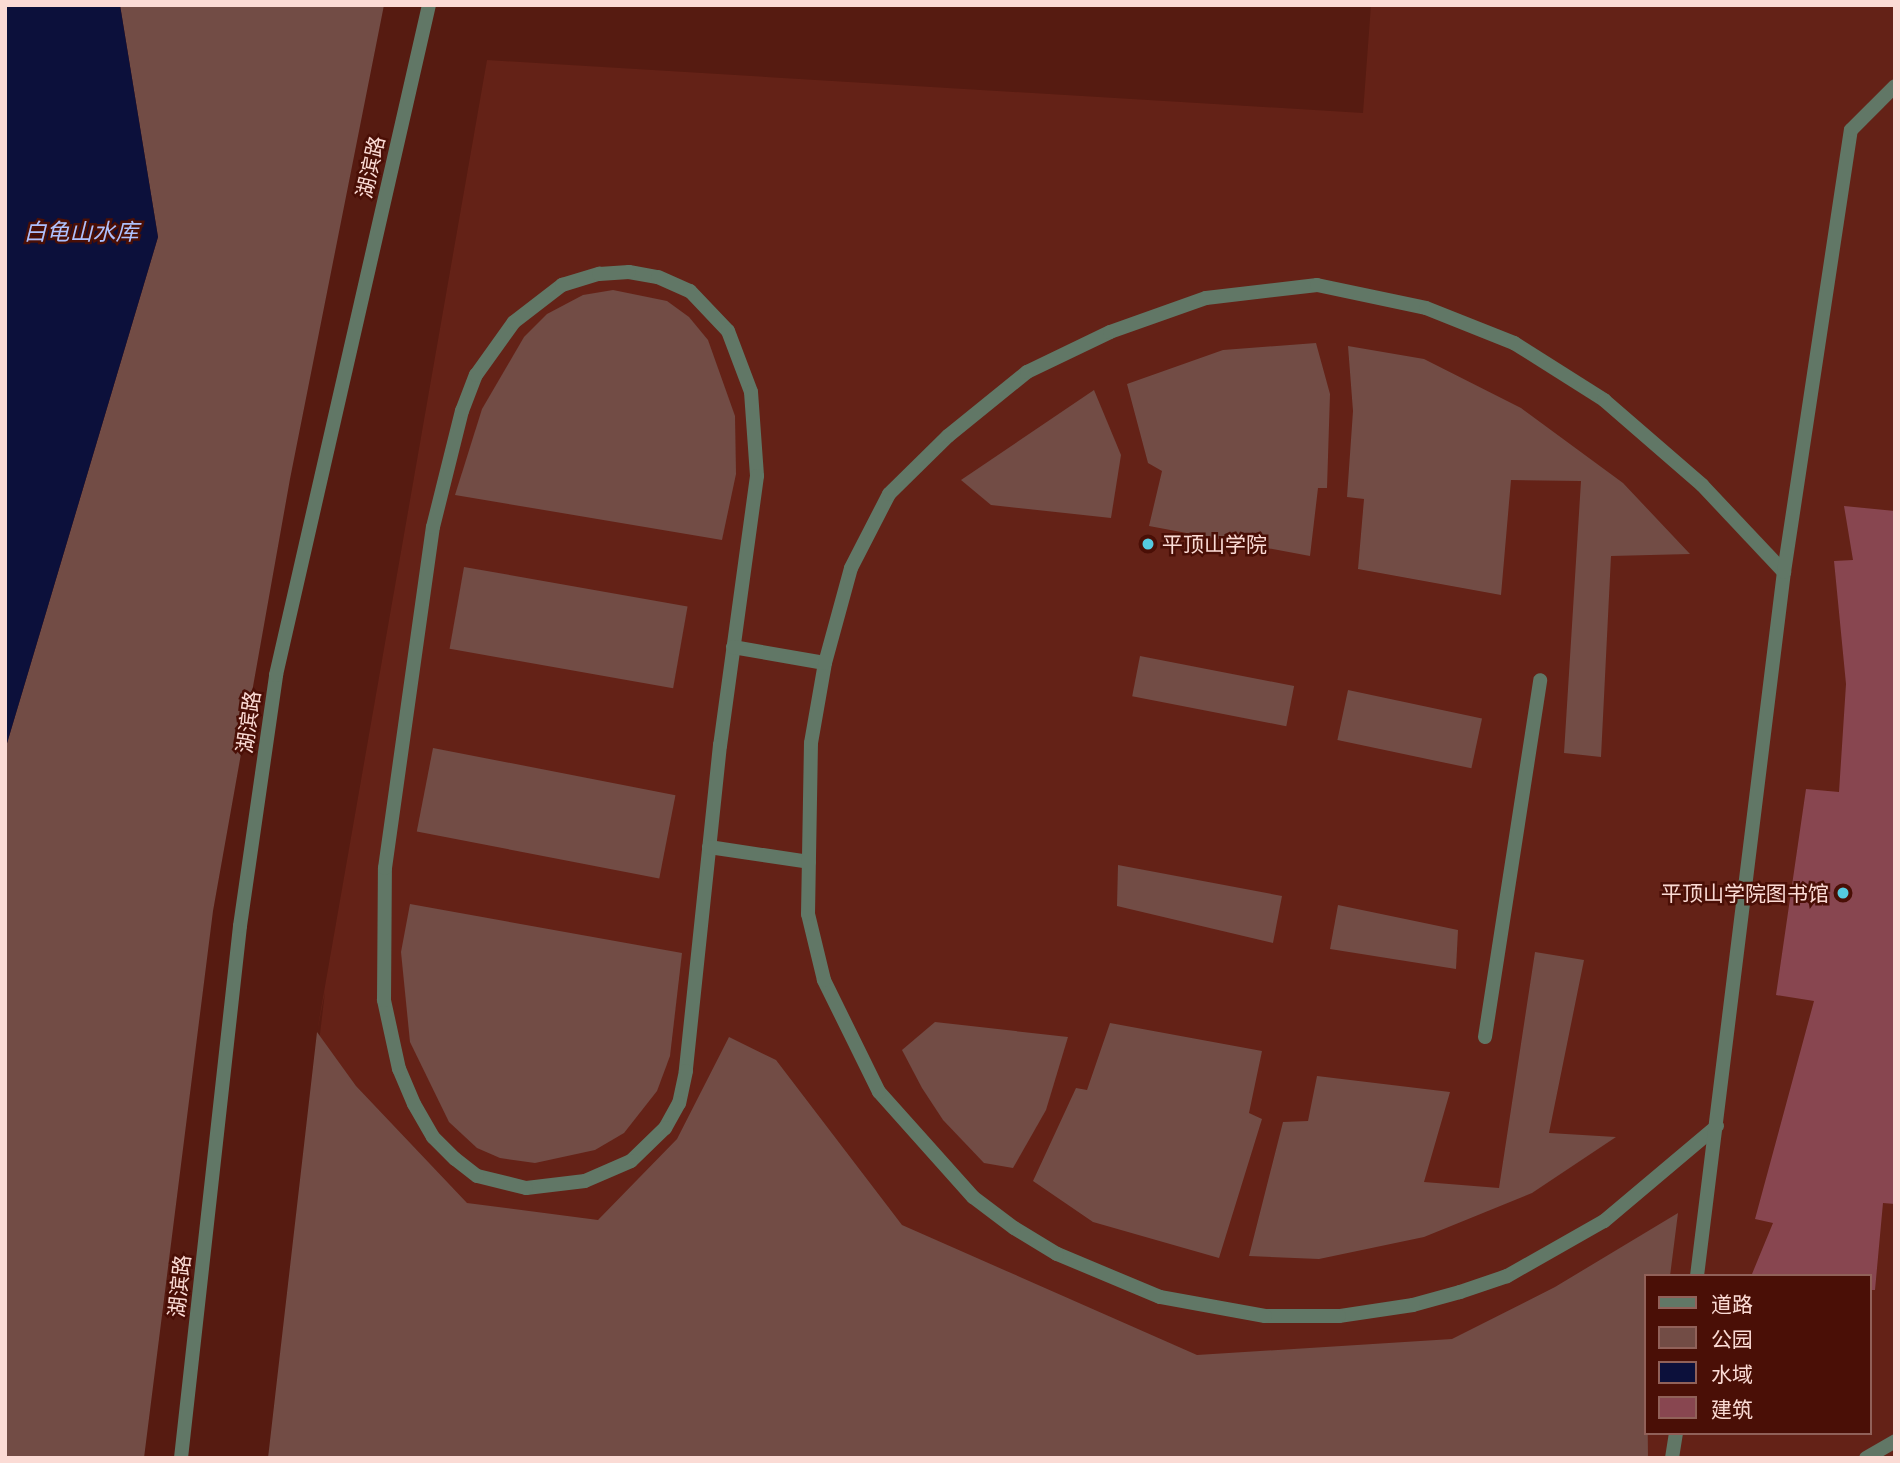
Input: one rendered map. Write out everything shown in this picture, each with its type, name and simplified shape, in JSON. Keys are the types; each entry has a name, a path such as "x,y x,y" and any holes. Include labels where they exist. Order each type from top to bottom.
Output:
{"street":[{"name":"湖滨路","path":"181,1458 240,926 276,675 429,5"},
{"path":"1697,1274 1784,572 1851,130 1895,86"},
{"path":"599,274 658,277 690,291 727,331 751,391 757,433 757,476 733,647 686,1071 679,1103 665,1128 631,1161 584,1181 554,1187 504,1185 477,1176 433,1137 399,1069 384,1000 385,867 433,527 462,411 476,375 514,322 562,285 599,274"},
{"path":"1717,1126 1604,1221 1507,1276 1413,1305 1339,1316 1265,1317 1160,1297 1057,1254 1014,1228 973,1197 879,1092 824,980 808,914 811,743 825,663 851,568 889,494 948,436 1027,372 1110,331 1206,298 1317,285 1426,308 1514,343 1604,400 1702,485 1784,572"},
{"path":"733,647 825,663"},
{"path":"1485,1037 1540,680"},
{"path":"709,847 809,862"},
{"path":"1672,1458 1676,1435"},
{"path":"1866,1458 1895,1441"}],"shaded area":[{"name":"平顶山学院","path":"1371,5 1895,5 1895,1458 269,1458 325,992 317,1032 487,60 1363,113"}],"green space":[{"path":"120,5 384,5 290,479 213,911 144,1458 5,1458 5,750 158,237"},
{"path":"613,290 667,301 689,317 708,340 735,416 736,474 722,540 455,495 482,409 524,337 547,314 583,295"},
{"path":"1316,343 1330,394 1327,488 1318,488 1310,556 1149,526 1162,471 1148,463 1127,384 1223,350"},
{"path":"1348,346 1424,359 1521,408 1623,483 1690,554 1611,556 1601,757 1564,753 1581,481 1511,480 1501,595 1358,569 1364,499 1347,497 1353,411"},
{"path":"1094,390 1121,455 1111,518 991,505 961,480"},
{"path":"464,567 688,606 673,688 450,649"},
{"path":"1140,656 1294,686 1286,726 1132,696"},
{"path":"1348,690 1482,718 1471,768 1337,740"},
{"path":"433,748 675,795 659,879 417,831"},
{"path":"1118,865 1282,896 1273,943 1117,906"},
{"path":"410,904 682,953 670,1056 657,1091 624,1133 595,1150 535,1163 500,1158 477,1148 449,1122 410,1042 401,952"},
{"path":"1338,905 1458,930 1456,969 1330,949"},
{"path":"1535,952 1584,960 1549,1133 1616,1137 1532,1193 1424,1237 1319,1259 1249,1256 1283,1122 1308,1121 1317,1076 1450,1092 1424,1182 1499,1188"},
{"path":"935,1022 1068,1037 1046,1110 1013,1168 984,1163 943,1120 922,1088 902,1050"},
{"path":"1110,1023 1262,1051 1249,1113 1262,1119 1219,1258 1093,1222 1033,1181 1076,1088 1087,1090"},
{"path":"317,1032 356,1086 467,1203 598,1220 677,1139 729,1037 776,1060 902,1225 1197,1355 1452,1339 1555,1287 1678,1213 1670,1274 1644,1274 1644,1435 1648,1435 1648,1458 268,1458"}],"water":[{"name":"白龟山水库","path":"5,5 120,5 158,237 5,750"}],"building":[{"name":"平顶山学院图书馆","path":"1844,506 1895,511 1895,1204 1883,1203 1875,1290 1872,1290 1872,1274 1752,1274 1773,1223 1755,1219 1814,1001 1776,995 1806,789 1839,792 1846,684 1834,561 1853,560"}],"place":[{"name":"平顶山学院","path":"1148,544"},
{"name":"平顶山学院图书馆","path":"1843,893"}]}
